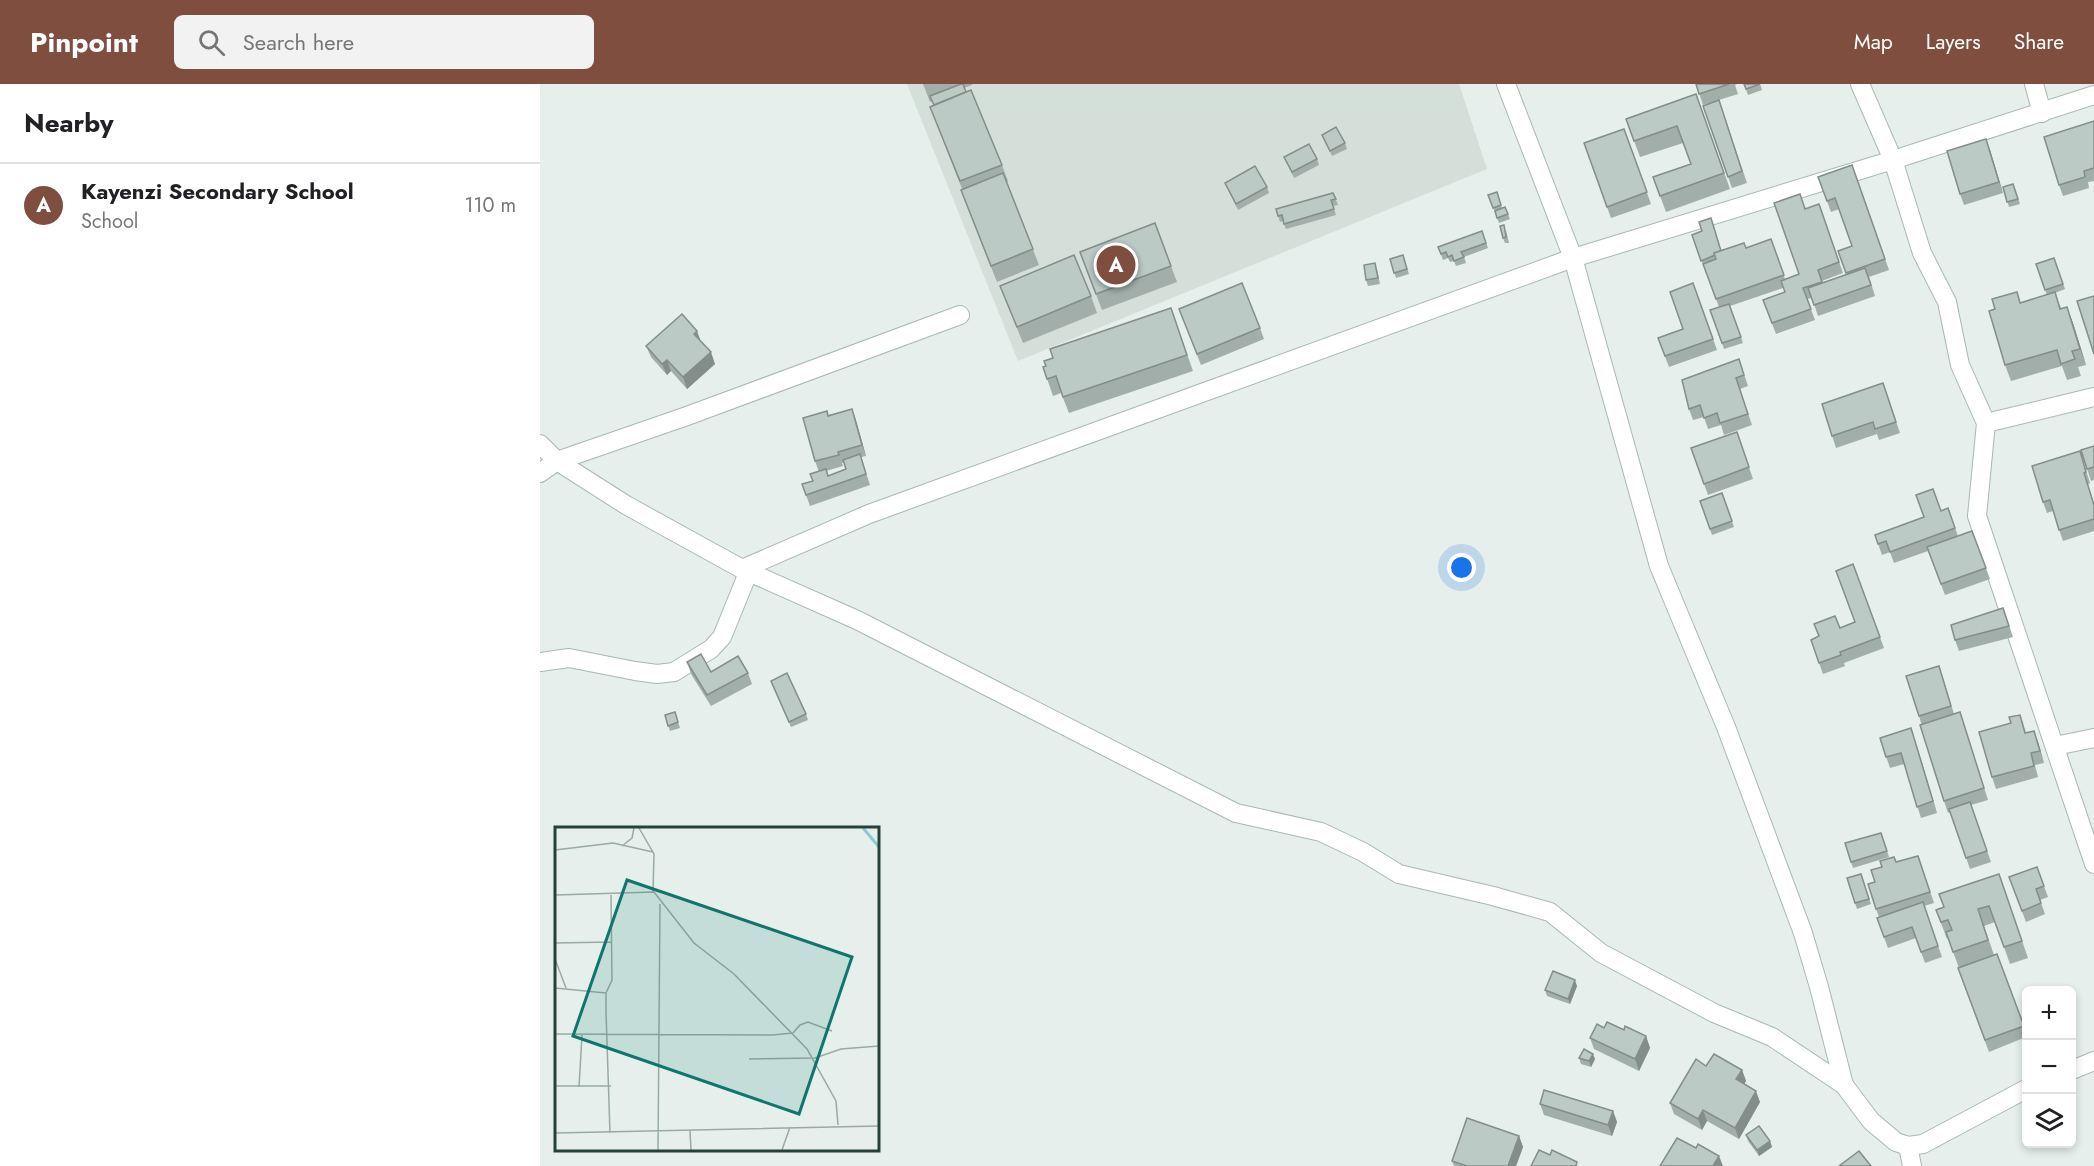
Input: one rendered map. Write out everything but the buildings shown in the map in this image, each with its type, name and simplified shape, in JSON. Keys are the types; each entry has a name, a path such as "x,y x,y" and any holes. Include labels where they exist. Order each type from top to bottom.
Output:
{"street":[{"path":"1506,84 1573,258 1659,566 1726,727 1789,893 1819,987 1844,1085"},
{"path":"1860,84 1893,160 1922,253 1947,302 1960,365 1986,423 1977,516 2094,864"},
{"path":"2034,84 2042,112"},
{"path":"742,569 869,514 1573,258 1893,160 2094,95"},
{"path":"540,473 557,460 687,416 960,315"},
{"path":"1986,423 2094,397"},
{"path":"540,444 557,460 626,505 742,569 867,625 1236,813 1321,832 1363,852 1400,874 1550,912 1601,953 1714,1013 1772,1037 1844,1085 1871,1121 1896,1142 1908,1146 1923,1144 2022,1091"},
{"path":"540,662 569,658 657,674 674,672 711,650 722,637 748,573 742,569"},
{"path":"2055,746 2094,738"},
{"path":"2076,1068 2094,1061"},
{"path":"1908,1146 1912,1166"}],"shaded area":[{"path":"907,84 1459,84 1487,169 1018,361"}],"place":[{"name":"Kayenzi Secondary School","path":"1116,265"}]}
